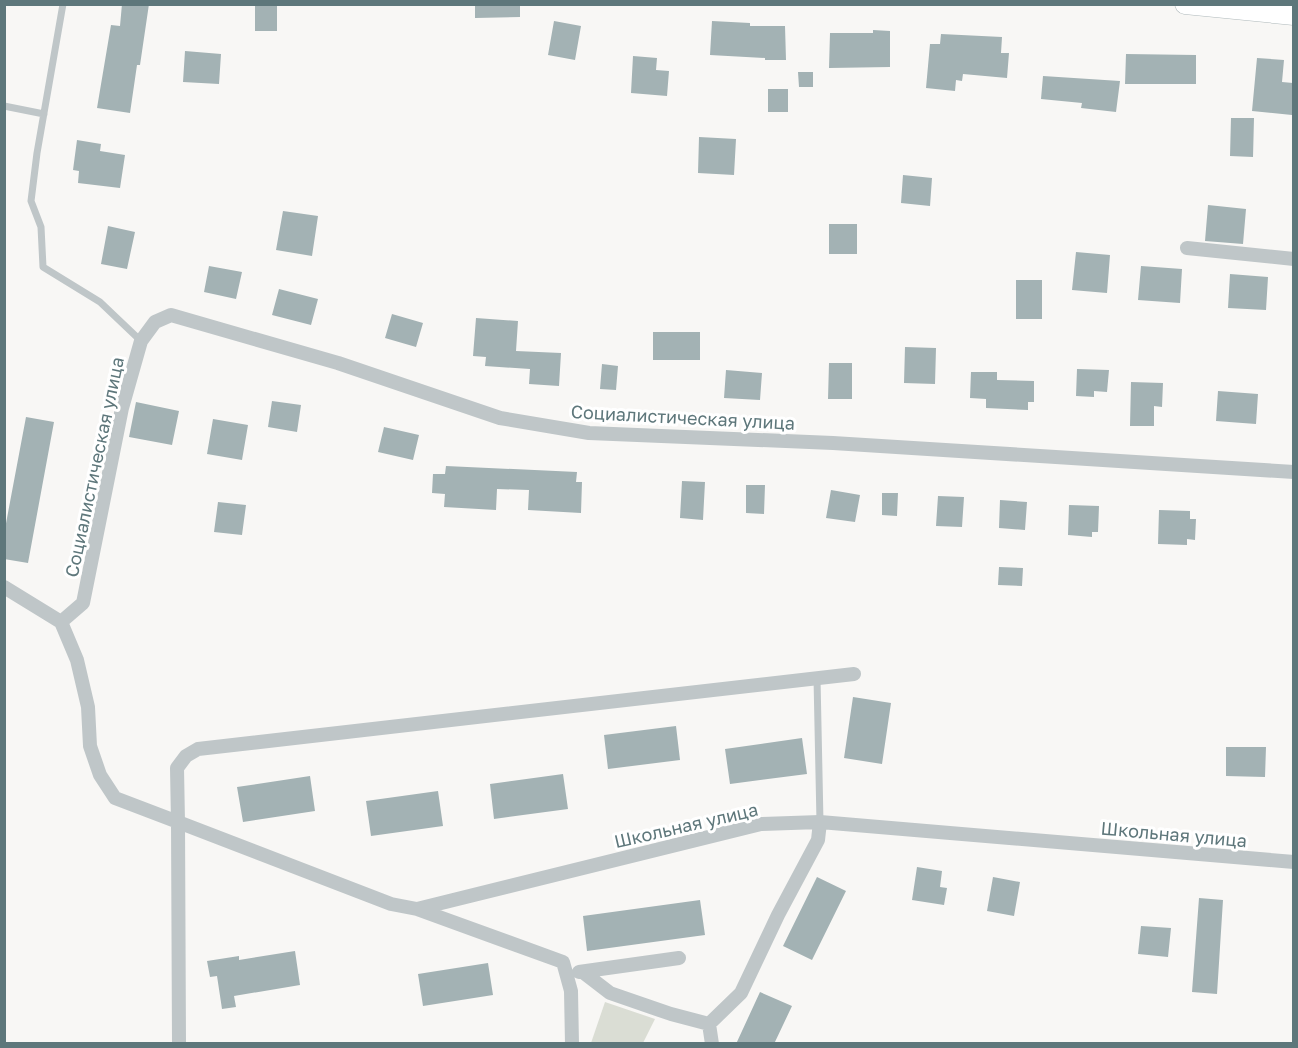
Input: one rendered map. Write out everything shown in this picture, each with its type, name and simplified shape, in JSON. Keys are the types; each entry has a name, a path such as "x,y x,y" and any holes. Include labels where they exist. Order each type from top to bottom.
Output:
{"main road":[{"path":"1185,4 1246,8 1293,15"}],"street":[{"path":"1187,248 1293,259"},
{"name":"Социалистическая улица","path":"61,622 83,603 122,408 141,341 155,322 171,315 338,363 500,417 589,433 833,443 1293,472"},
{"path":"4,587 61,622"},
{"name":"Школьная улица","path":"61,622 77,660 88,707 90,746 100,775 115,798 391,904 417,909 761,824 819,822 1293,862"},
{"path":"178,1044 177,768 186,756 198,749 854,674"},
{"path":"709,1024 741,993 778,915 818,840 819,822"},
{"path":"417,909 563,962 571,991 572,1044"},
{"path":"565,972 584,973 679,958"},
{"path":"584,973 610,993 671,1014 709,1024"},
{"path":"709,1024 712,1044"}],"lane":[{"path":"63,4 31,201 40,227 43,267 100,302 141,341"},
{"path":"4,106 44,114"},
{"path":"817,678 819,822"}],"shaded area":[{"path":"605,1002 655,1019 643,1043 591,1043"}],"building":[{"path":"122,4 149,4 130,113 97,108 111,25 120,26"},
{"path":"255,4 277,4 277,31 255,31"},
{"path":"475,4 520,4 520,17 475,18"},
{"path":"554,21 581,26 575,60 548,55"},
{"path":"712,21 750,23 750,26 785,26 786,60 710,55"},
{"path":"873,30 890,31 890,67 829,68 830,33 873,33"},
{"path":"941,34 1002,37 1001,53 1009,53 1007,78 963,74 962,81 956,80 955,91 926,88 930,44 940,44"},
{"path":"185,51 221,54 219,84 183,82"},
{"path":"1126,54 1196,55 1196,84 1125,84"},
{"path":"633,56 657,58 656,70 669,71 667,96 631,93"},
{"path":"1257,58 1284,60 1282,82 1293,83 1292,115 1252,111"},
{"path":"798,72 813,72 813,87 799,87"},
{"path":"1043,76 1120,81 1116,112 1081,108 1082,103 1041,99"},
{"path":"768,89 788,89 788,112 768,112"},
{"path":"1231,118 1254,118 1253,157 1230,156"},
{"path":"699,137 736,139 734,175 698,173"},
{"path":"77,140 101,144 100,151 125,155 120,188 78,183 79,171 73,170"},
{"path":"903,175 932,178 930,206 901,203"},
{"path":"1208,205 1246,209 1243,244 1205,241"},
{"path":"283,211 318,216 312,256 276,250"},
{"path":"829,224 857,224 857,254 829,254"},
{"path":"108,226 135,232 127,269 101,264"},
{"path":"1076,252 1110,255 1107,293 1072,290"},
{"path":"209,266 242,272 236,299 204,292"},
{"path":"1141,266 1182,269 1180,303 1138,300"},
{"path":"1230,274 1268,277 1266,310 1228,308"},
{"path":"1016,280 1042,280 1042,319 1016,319"},
{"path":"279,289 318,299 311,325 272,315"},
{"path":"392,314 423,323 416,347 385,338"},
{"path":"476,318 518,321 516,351 561,353 559,386 529,384 530,369 485,366 486,357 473,356"},
{"path":"653,332 700,332 700,360 653,360"},
{"path":"905,347 936,348 935,384 904,383"},
{"path":"829,363 852,363 852,399 828,399"},
{"path":"602,364 618,366 616,390 600,389"},
{"path":"1077,369 1109,370 1107,392 1094,391 1094,397 1076,396"},
{"path":"726,370 762,373 760,400 724,398"},
{"path":"971,372 997,372 997,380 1034,381 1034,402 1028,402 1028,410 986,408 986,399 970,398"},
{"path":"1131,382 1163,383 1162,407 1154,406 1154,426 1130,426"},
{"path":"1218,391 1258,394 1256,424 1216,421"},
{"path":"272,401 301,405 297,432 268,427"},
{"path":"136,402 179,411 172,445 129,437"},
{"path":"26,417 54,422 28,563 4,559 4,534"},
{"path":"213,419 248,425 242,460 207,454"},
{"path":"384,427 419,435 413,460 378,452"},
{"path":"446,466 577,472 576,482 582,482 581,513 528,510 529,490 497,489 496,510 444,507 445,494 432,493 433,474 445,474"},
{"path":"682,481 705,482 703,520 680,518"},
{"path":"746,485 765,485 764,514 746,513"},
{"path":"831,490 860,495 855,522 826,518"},
{"path":"882,493 898,493 897,516 882,515"},
{"path":"938,496 964,497 962,527 936,526"},
{"path":"1000,500 1027,502 1025,530 999,528"},
{"path":"218,502 246,505 242,535 214,532"},
{"path":"1069,505 1099,506 1098,532 1092,532 1092,537 1068,535"},
{"path":"1159,510 1190,511 1190,519 1196,519 1195,540 1187,539 1187,545 1158,544"},
{"path":"999,567 1023,568 1022,586 998,585"},
{"path":"853,697 891,703 882,764 844,758"},
{"path":"676,726 680,760 608,769 604,735"},
{"path":"802,738 807,774 730,784 725,749"},
{"path":"1226,747 1266,747 1265,777 1226,776"},
{"path":"563,774 568,809 494,819 490,784"},
{"path":"310,776 315,811 243,822 237,787"},
{"path":"438,791 443,826 371,836 366,801"},
{"path":"917,867 942,871 940,887 947,888 944,905 912,900"},
{"path":"817,877 846,891 812,960 783,946"},
{"path":"993,877 1020,882 1014,916 987,911"},
{"path":"1199,898 1223,900 1217,994 1192,992"},
{"path":"700,900 705,935 587,951 583,916"},
{"path":"1141,926 1171,928 1168,957 1138,954"},
{"path":"295,951 300,985 234,996 236,1007 222,1009 217,976 210,977 207,961 239,956 239,960"},
{"path":"488,963 493,995 423,1006 418,974"},
{"path":"760,992 792,1006 774,1044 736,1044"}]}
